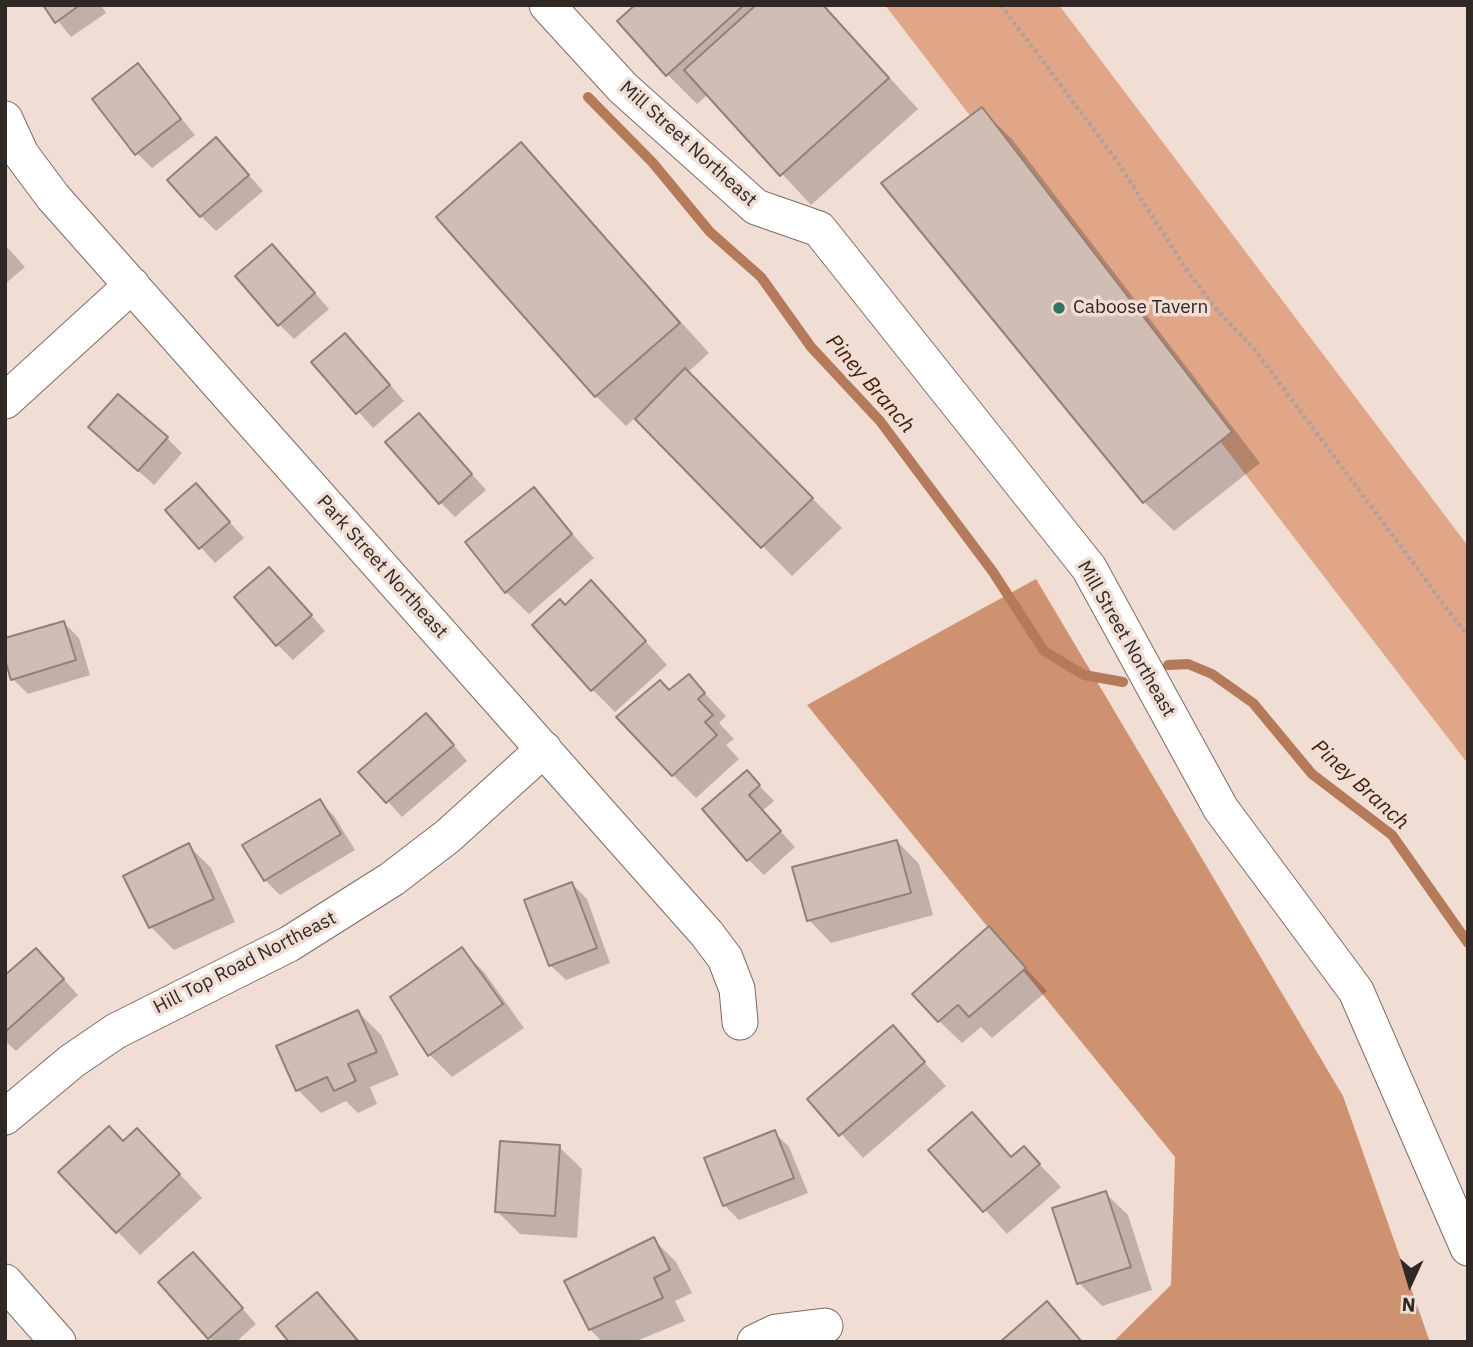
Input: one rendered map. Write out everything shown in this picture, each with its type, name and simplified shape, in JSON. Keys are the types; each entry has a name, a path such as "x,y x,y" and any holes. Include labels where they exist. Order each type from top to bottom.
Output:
{"street":[{"name":"Mill Street Northeast","path":"547,5 623,88 756,207 819,229 1089,568 1221,809 1356,991 1468,1248"},
{"name":"Park Street Northeast","path":"5,119 21,154 53,197 713,942 725,958 737,989 740,1022"},
{"path":"5,401 132,285"},
{"name":"Hill Top Road Northeast","path":"5,1117 72,1061 116,1031 289,944 392,879 448,836 544,749"},
{"path":"5,1282 58,1342"},
{"path":"755,1342 776,1332 825,1326"}],"path":[{"path":"1001,5 1115,158 1195,281 1255,351 1468,637"}],"shaded area":[{"path":"885,5 1059,5 1468,546 1468,764"},
{"path":"1036,579 1343,1096 1430,1342 1113,1342 1171,1285 1175,1157 807,705"}],"building":[{"path":"43,5 80,5 55,23"},
{"path":"635,5 744,5 666,76 617,21"},
{"path":"756,5 823,5 889,78 780,176 684,70"},
{"path":"138,63 181,119 135,155 92,99"},
{"name":"Caboose Tavern","path":"982,107 1232,432 1143,503 881,183"},
{"path":"216,137 249,175 200,217 167,180"},
{"path":"521,142 680,323 595,397 436,217"},
{"path":"272,244 315,293 278,326 235,276"},
{"path":"345,333 390,385 356,414 311,362"},
{"path":"685,368 813,498 761,548 635,419"},
{"path":"118,394 168,437 138,471 88,427"},
{"path":"419,413 472,474 439,504 385,442"},
{"path":"196,483 230,522 199,549 165,510"},
{"path":"534,487 572,534 505,593 465,542"},
{"path":"269,567 312,615 276,646 234,597"},
{"path":"591,580 646,641 591,691 532,625 560,599 565,605"},
{"path":"64,621 76,660 11,680 5,660 5,638"},
{"path":"689,674 705,693 698,699 713,715 705,722 717,735 672,776 616,717 660,680 669,690"},
{"path":"426,713 454,745 386,803 358,772"},
{"path":"747,770 760,785 749,795 781,831 747,861 702,809"},
{"path":"320,799 341,834 264,881 242,845"},
{"path":"897,840 911,893 807,921 792,867"},
{"path":"189,843 214,899 149,928 123,876"},
{"path":"572,882 597,948 549,966 524,900"},
{"path":"989,926 1026,968 969,1017 958,1005 938,1022 912,994"},
{"path":"462,947 503,1004 428,1056 390,997"},
{"path":"36,948 64,979 5,1032 5,975"},
{"path":"358,1010 377,1052 348,1064 356,1081 334,1091 327,1077 296,1091 276,1046"},
{"path":"893,1025 925,1062 839,1136 807,1099"},
{"path":"972,1112 1011,1157 1024,1146 1040,1164 983,1212 928,1150"},
{"path":"109,1126 123,1141 137,1128 180,1174 116,1233 58,1172"},
{"path":"775,1130 794,1178 723,1206 704,1158"},
{"path":"500,1141 560,1145 555,1216 495,1212"},
{"path":"1106,1191 1131,1267 1077,1284 1052,1208"},
{"path":"654,1237 670,1270 654,1278 663,1298 589,1330 564,1281"},
{"path":"193,1252 243,1308 208,1339 158,1282"},
{"path":"317,1292 359,1342 289,1342 276,1326"},
{"path":"1047,1301 1082,1342 1000,1342"}],"waterway":[{"name":"Piney Branch","path":"588,97 653,163 710,232 761,277 811,347 880,421 993,572 1044,651 1084,675 1123,682"},
{"name":"Piney Branch","path":"1168,665 1188,664 1212,674 1253,703 1312,774 1392,835 1468,943"}],"place":[{"name":"Caboose Tavern","path":"1059,308"}]}
